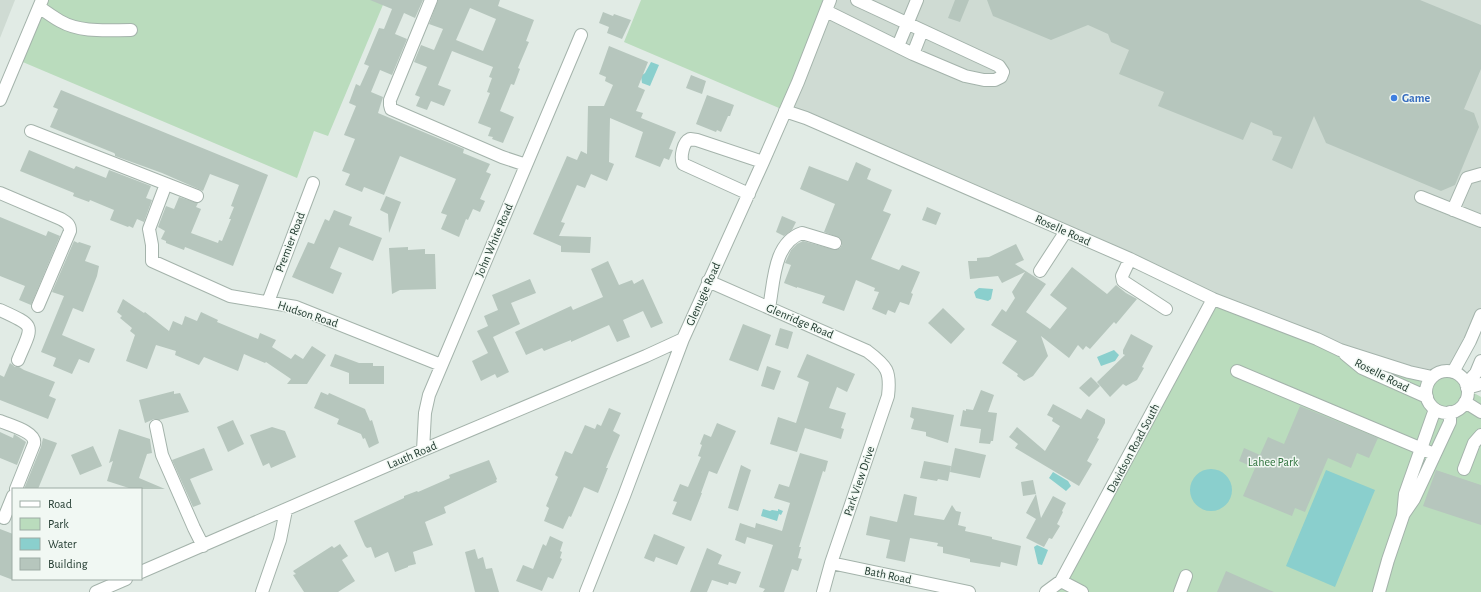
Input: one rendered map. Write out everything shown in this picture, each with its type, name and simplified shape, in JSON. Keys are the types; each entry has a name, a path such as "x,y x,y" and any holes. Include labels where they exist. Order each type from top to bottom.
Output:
{"street":[{"path":"431,0 390,100 391,109 494,154 526,166"},
{"path":"828,5 913,54 965,76 984,80 995,80 1001,77 1003,72 999,66 857,0"},
{"path":"898,46 917,0"},
{"path":"0,100 3,83 40,4 60,22 74,27 87,30 131,30"},
{"name":"Glenugie Road","path":"586,592 624,496 682,339 763,162 828,5"},
{"path":"913,54 922,31"},
{"name":"John White Road","path":"423,450 425,413 429,396 581,35"},
{"name":"Roselle Road","path":"785,111 806,118 1130,259 1213,299 1317,339 1340,350 1409,372 1432,377"},
{"path":"31,131 197,196"},
{"path":"749,194 683,164 681,159 685,142 690,139 697,140 763,162"},
{"path":"1453,210 1467,178 1481,174"},
{"name":"Premier Road","path":"268,302 313,183"},
{"name":"Hudson Road","path":"166,184 149,230 152,245 152,261 230,296 296,307 442,365"},
{"path":"0,193 60,219 70,227 70,231 38,306"},
{"path":"1421,197 1481,222"},
{"path":"1040,271 1066,231"},
{"path":"768,308 776,265 787,242 792,237 802,233 835,243"},
{"path":"1130,259 1122,276 1122,281 1166,309"},
{"name":"Glenridge Road","path":"708,282 867,351 887,368"},
{"name":"Davidson Road South","path":"1046,592 1060,581 1213,299"},
{"path":"0,310 22,321 30,328 18,360"},
{"path":"1453,372 1470,342 1481,315"},
{"name":"Lauth Road","path":"142,572 423,450 646,356 682,339"},
{"name":"Roselle Road","path":"1340,350 1362,368 1427,397"},
{"path":"1466,386 1476,373 1481,361"},
{"name":"Park View Drive","path":"823,592 831,563 888,396 889,378 887,368"},
{"path":"1237,371 1434,454"},
{"path":"1444,371 1453,372 1461,377 1466,386 1465,402 1450,412 1435,409 1427,397 1426,389 1432,377 1444,371"},
{"path":"1466,386 1481,384"},
{"path":"1465,402 1481,412"},
{"path":"1379,592 1403,516 1405,494 1435,409"},
{"path":"1403,516 1414,499 1450,422 1450,412"},
{"path":"0,421 26,432 32,436 35,442 16,488"},
{"path":"156,426 162,455 203,546"},
{"path":"1464,469 1474,443 1481,435"},
{"path":"4,518 12,498"},
{"path":"262,592 280,540 286,510"},
{"name":"Bath Road","path":"831,563 969,592"},
{"path":"1180,592 1186,576"},
{"path":"96,592 124,580"},
{"path":"1060,581 1082,592"}],"shaded area":[{"path":"0,0 15,0 0,38"},
{"path":"830,0 1481,0 1481,312 1453,371 1427,384 1213,298 786,111"}],"green space":[{"path":"42,0 385,0 328,136 314,131 297,178 18,60"},
{"path":"641,0 830,0 786,111 624,42"},
{"name":"Lahee Park","path":"1213,298 1427,384 1430,379 1439,373 1444,371 1455,372 1465,381 1469,390 1481,397 1481,592 1045,592 1060,581"}],"water":[{"path":"651,62 659,65 650,86 642,83 641,76 645,73"},
{"path":"979,288 993,289 991,299 988,301 976,298 974,292"},
{"path":"1114,350 1119,355 1115,361 1101,366 1097,357"},
{"path":"1211,469 1226,475 1232,490 1226,505 1211,511 1196,505 1190,490 1196,475"},
{"path":"1326,470 1375,490 1335,587 1286,566"},
{"path":"1053,472 1068,481 1071,486 1066,491 1049,478"},
{"path":"763,509 778,511 778,509 783,511 781,515 779,514 777,521 761,516"},
{"path":"1037,545 1048,550 1042,565 1038,564 1034,547"}],"building":[{"path":"370,0 423,0 415,18 404,13 395,34 407,39 392,75 380,70 371,92 383,97 378,113 464,149 463,153 490,164 486,172 491,174 480,199 485,201 480,212 473,209 468,220 466,219 459,237 441,229 447,215 441,213 456,179 400,156 384,195 364,187 362,192 345,185 350,174 342,171 355,139 344,135 356,106 349,103 356,84 360,86 369,66 364,64 379,28 384,29 392,9"},
{"path":"438,0 500,0 498,6 534,20 526,41 529,42 518,68 520,69 514,85 511,84 500,111 514,117 503,143 492,139 493,137 488,136 491,128 478,123 490,93 487,92 492,78 489,77 493,67 452,51 438,85 451,90 444,106 431,101 427,110 416,106 420,97 415,95 427,67 414,62 421,45 434,50 443,29 429,24","holes":["470,8 496,19 483,51 456,40"]},
{"path":"955,0 969,0 960,22 948,18"},
{"path":"987,0 1420,0 1481,25 1481,69 1464,109 1474,113 1479,127 1455,185 1441,191 1326,143 1314,116 1292,169 1272,160 1282,137 1273,135 1272,131 1251,122 1243,140 1158,106 1164,92 1119,74 1129,50 1111,42 1108,34 1088,25 1051,40 993,16"},
{"path":"603,12 631,20 622,39 607,33 609,27 599,23"},
{"path":"609,46 648,62 638,87 645,90 636,111 643,113 641,118 676,132 669,149 673,150 669,160 664,158 660,167 635,157 643,132 610,118 609,162 614,164 607,181 591,174 585,188 577,185 561,222 565,223 559,236 591,237 590,253 561,252 561,246 533,234 567,156 577,160 581,151 587,154 588,106 604,106 613,85 605,81 606,77 599,74"},
{"path":"691,75 706,81 702,94 686,88"},
{"path":"61,90 268,175 233,266 185,247 184,250 166,243 166,241 161,239 165,231 158,227 166,206 174,209 179,197 198,203 196,207 201,209 191,233 218,243 219,240 222,241 231,219 229,219 234,207 231,206 239,185 210,174 203,191 162,173 115,156 114,153 50,127 58,109 53,107"},
{"path":"707,95 734,105 721,132 717,130 716,132 696,124"},
{"path":"29,150 74,169 76,166 106,178 109,170 151,186 146,198 152,200 144,222 137,219 133,228 110,220 114,210 90,200 89,202 73,196 74,193 20,171"},
{"path":"856,162 871,169 867,179 892,190 883,211 891,214 871,259 899,270 902,265 920,272 911,293 913,294 909,305 900,302 895,313 888,310 886,315 872,309 879,292 874,291 875,288 856,280 844,311 822,303 825,296 784,283 791,265 785,263 791,250 797,244 803,241 836,250 842,245 840,238 824,232 835,204 800,189 809,166 848,181"},
{"path":"386,196 401,202 389,233 388,214 380,210"},
{"path":"927,207 941,213 936,225 922,220"},
{"path":"334,210 352,217 349,225 382,238 373,261 339,247 330,268 342,273 333,294 292,277 308,242 314,244 325,219 329,221"},
{"path":"782,216 796,222 792,230 784,236 776,232"},
{"path":"0,217 46,236 48,231 60,236 31,305 19,300 25,286 0,276"},
{"path":"74,241 91,246 85,261 99,266 97,276 83,312 73,308 62,335 95,349 89,363 79,359 72,374 53,366 56,358 41,352 64,296 52,292"},
{"path":"1016,244 1024,260 1015,264 1046,284 1026,312 1050,329 1067,308 1050,295 1072,267 1107,294 1116,285 1137,299 1116,324 1114,322 1090,349 1086,346 1083,350 1078,345 1069,358 1041,336 1048,356 1033,376 1024,381 1017,376 1018,374 1002,363 1017,341 991,325 1002,309 1006,312 1015,298 1012,292 1025,272 1002,283 998,276 970,279 968,261 977,261 977,258 989,257"},
{"path":"408,247 408,250 425,249 425,254 435,254 436,289 400,290 392,294 389,248"},
{"path":"608,261 619,285 632,280 634,284 643,279 663,323 651,328 643,311 623,320 630,337 617,342 609,325 571,342 571,340 544,351 542,348 526,355 515,332 571,306 573,310 603,297 591,269"},
{"path":"530,279 536,293 511,303 520,324 493,337 509,372 497,378 495,374 481,381 472,361 488,353 477,331 488,326 484,316 498,310 492,295"},
{"path":"123,299 144,313 145,312 169,331 173,321 182,325 185,316 197,321 201,312 218,320 217,322 258,339 260,333 276,340 272,347 291,359 295,354 303,359 312,346 326,355 307,384 287,384 291,379 266,362 265,363 244,354 238,371 204,357 199,365 175,355 176,351 156,345 147,369 126,361 135,335 130,331 132,328 120,318 122,316 117,312"},
{"path":"943,308 965,329 951,344 928,323"},
{"path":"743,324 771,335 758,371 729,360"},
{"path":"780,328 793,332 788,349 775,345"},
{"path":"1131,334 1153,346 1142,367 1144,368 1137,380 1126,386 1123,384 1110,397 1097,382 1125,355 1123,354 1123,350"},
{"path":"335,354 359,363 373,363 373,366 384,366 384,384 349,384 349,373 330,366"},
{"path":"807,354 855,374 847,392 837,387 829,408 846,413 841,428 844,429 841,439 805,428 797,452 770,444 778,417 796,423 809,382 797,377"},
{"path":"10,363 15,367 19,367 55,382 49,396 56,399 48,419 0,400 0,375 4,377"},
{"path":"767,366 781,371 774,390 761,386"},
{"path":"1091,377 1100,386 1089,397 1079,388"},
{"path":"981,390 994,395 988,412 997,413 993,441 991,441 990,444 979,443 981,429 960,426 963,410 973,410"},
{"path":"174,391 174,394 180,393 189,412 159,420 154,419 145,423 139,400"},
{"path":"321,392 328,395 329,393 365,409 370,421 372,420 379,443 369,448 365,438 363,439 361,434 337,424 339,419 314,408"},
{"path":"1053,404 1081,419 1087,409 1105,419 1105,423 1097,438 1099,439 1087,461 1092,464 1079,486 1015,448 1018,444 1009,437 1017,427 1045,451 1060,426 1052,421 1053,418 1047,415"},
{"path":"1300,406 1378,438 1369,458 1357,453 1351,468 1328,458 1305,512 1295,508 1292,516 1243,496 1255,468 1239,461 1244,448 1260,455 1268,437 1284,444"},
{"path":"912,407 954,415 948,443 926,436 926,432 911,429 914,419 910,417"},
{"path":"609,408 621,413 613,431 620,435 606,468 608,468 598,493 584,487 571,517 569,516 563,529 544,521 549,508 546,506 558,477 555,475 565,451 572,454 585,425 595,429 597,424 601,426"},
{"path":"233,420 244,444 228,452 217,427"},
{"path":"717,423 736,431 717,474 709,471 691,521 672,514 677,502 673,501 680,484 688,487 701,457 698,456 702,445 700,444 704,434 711,437"},
{"path":"272,427 285,431 296,457 271,468 269,463 263,466 250,435"},
{"path":"119,429 150,439 152,453 147,454 139,478 165,489 129,488 107,481 113,461 109,463"},
{"path":"0,432 13,438 14,434 26,442 17,465 0,458"},
{"path":"43,438 57,443 38,488 24,488 41,447"},
{"path":"93,446 102,466 80,475 71,455"},
{"path":"204,448 213,470 190,479 201,504 193,507 172,460"},
{"path":"955,448 986,455 980,478 950,472"},
{"path":"800,453 828,461 825,472 823,471 799,547 801,547 798,558 802,559 798,571 792,569 784,592 763,592 765,589 759,587 773,545 747,537 745,544 735,540 740,523 755,528 756,523 782,531 790,503 774,498 779,484 789,487"},
{"path":"489,460 497,482 444,507 446,513 425,522 433,545 413,552 416,564 395,572 388,552 375,558 371,547 367,548 365,546 354,521 404,498 404,496 417,491 418,492 450,478 449,475"},
{"path":"924,461 951,466 948,481 920,478"},
{"path":"741,465 751,470 738,511 728,508"},
{"path":"1436,470 1481,485 1481,525 1423,506"},
{"path":"1033,480 1036,494 1023,496 1021,482"},
{"path":"904,494 917,497 914,515 944,520 952,505 956,511 961,512 958,525 966,527 965,531 1021,546 1017,566 1001,562 1000,567 970,562 970,559 943,553 943,547 937,546 938,543 910,538 905,562 886,558 890,540 866,535 870,516 897,522"},
{"path":"1036,494 1041,518 1053,496 1066,503 1057,524 1060,526 1052,539 1049,538 1044,547 1026,538 1036,519 1026,513"},
{"path":"0,529 12,534 12,580 0,575"},
{"path":"654,534 685,547 677,565 656,557 654,562 644,558"},
{"path":"550,536 563,542 560,551 562,552 560,558 562,559 553,579 548,577 542,591 516,581 523,565 533,569 543,544 546,546"},
{"path":"340,544 348,556 342,560 355,581 338,592 304,592 293,575 296,574 293,571 332,546 334,548"},
{"path":"707,548 722,555 718,564 741,572 736,584 729,582 728,585 712,580 707,592 690,592"},
{"path":"475,549 478,559 483,557 486,569 492,568 499,592 475,592 465,552"},
{"path":"1226,571 1274,592 1217,592"}],"place":[{"name":"Game","path":"1394,98"}]}
